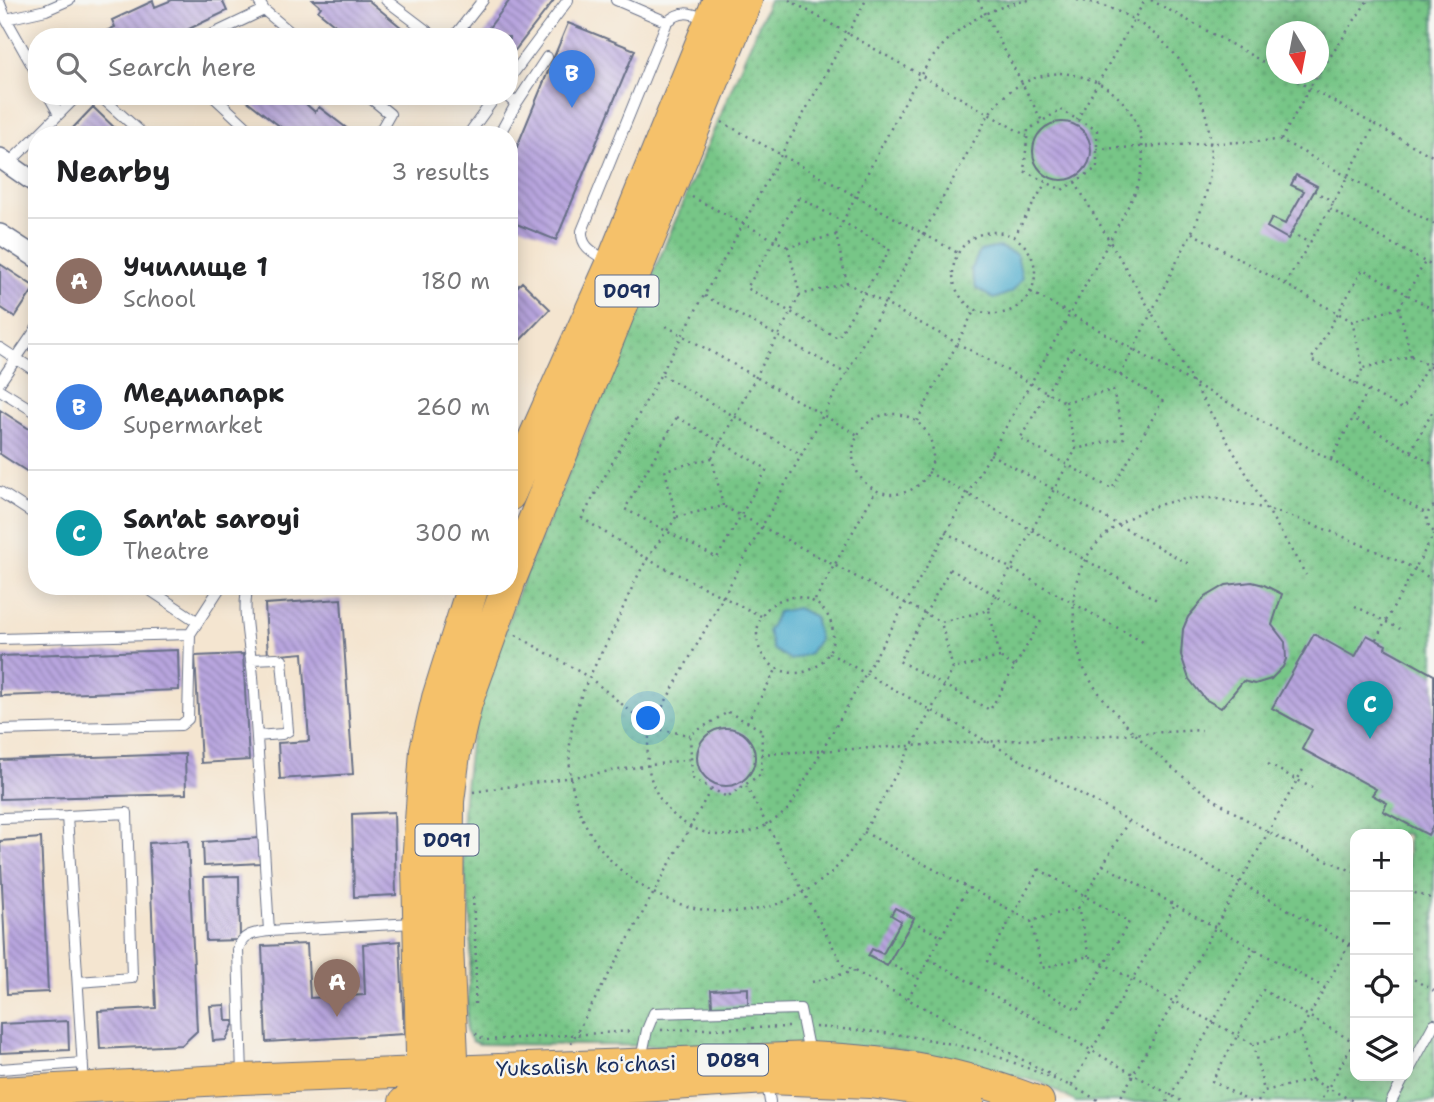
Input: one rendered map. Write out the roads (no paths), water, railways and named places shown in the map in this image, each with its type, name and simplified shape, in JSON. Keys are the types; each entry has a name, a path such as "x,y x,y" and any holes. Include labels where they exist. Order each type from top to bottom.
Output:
{"highway":[{"name":"D091","path":"518,475 612,264 648,207 701,110 746,0"},
{"name":"D091","path":"518,560 648,207 715,10"},
{"name":"D091","path":"433,1093 418,864 426,750 438,698 470,595"},
{"name":"D091","path":"433,1093 447,932 448,802 454,754 466,703 505,595"}],"main road":[{"name":"Yuksalish koʻchasi","path":"433,1093 558,1067 810,1057 872,1060 932,1069 1002,1088 1039,1102"},
{"name":"D089","path":"0,1092 83,1075 242,1079 433,1093"},
{"name":"Yuksalish koʻchasi","path":"433,1093 595,1096 768,1090 870,1083 929,1091 969,1102"}],"street":[{"path":"4,161 28,178"},
{"path":"0,234 28,252"}],"lane":[{"path":"6,19 46,10 69,0"},
{"path":"258,0 264,10 285,28"},
{"path":"386,0 423,28"},
{"path":"461,28 483,0"},
{"path":"518,67 568,0"},
{"path":"616,0 667,22"},
{"path":"0,4 28,58"},
{"path":"226,28 264,10"},
{"path":"612,264 585,246 581,241 582,231 667,22 679,12 715,10"},
{"path":"518,101 547,57"},
{"path":"54,105 58,114"},
{"path":"46,126 68,105"},
{"path":"110,105 134,126"},
{"path":"223,105 245,126"},
{"path":"379,105 390,114 383,126"},
{"path":"474,126 490,105"},
{"path":"504,126 515,105"},
{"path":"4,161 28,142"},
{"path":"0,382 28,341"},
{"path":"0,348 28,366"},
{"path":"0,390 28,407"},
{"path":"0,492 28,510"},
{"path":"158,595 198,622"},
{"path":"0,730 181,725 188,719 190,634 214,595"},
{"path":"246,595 269,931"},
{"path":"0,639 190,634"},
{"path":"252,659 282,660 288,731 257,736"},
{"path":"0,818 127,813 132,978 78,982"},
{"path":"0,1069 83,1075 67,816"},
{"path":"242,1079 238,950 244,937 269,931 420,923"},
{"path":"640,1064 654,1013 800,1009 810,1057"},
{"path":"1413,1063 1434,1024"},
{"path":"1391,1102 1403,1081"}],"water":[{"path":"999,247 1017,255 1022,278 1012,292 994,299 976,288 971,270 980,251"},
{"path":"797,608 814,616 819,639 810,653 791,660 773,649 768,631 778,612"}],"place":[{"name":"Медиапарк","path":"572,108"},
{"name":"San'at saroyi","path":"1370,739"},
{"name":"Училище 1","path":"337,1017"}]}
